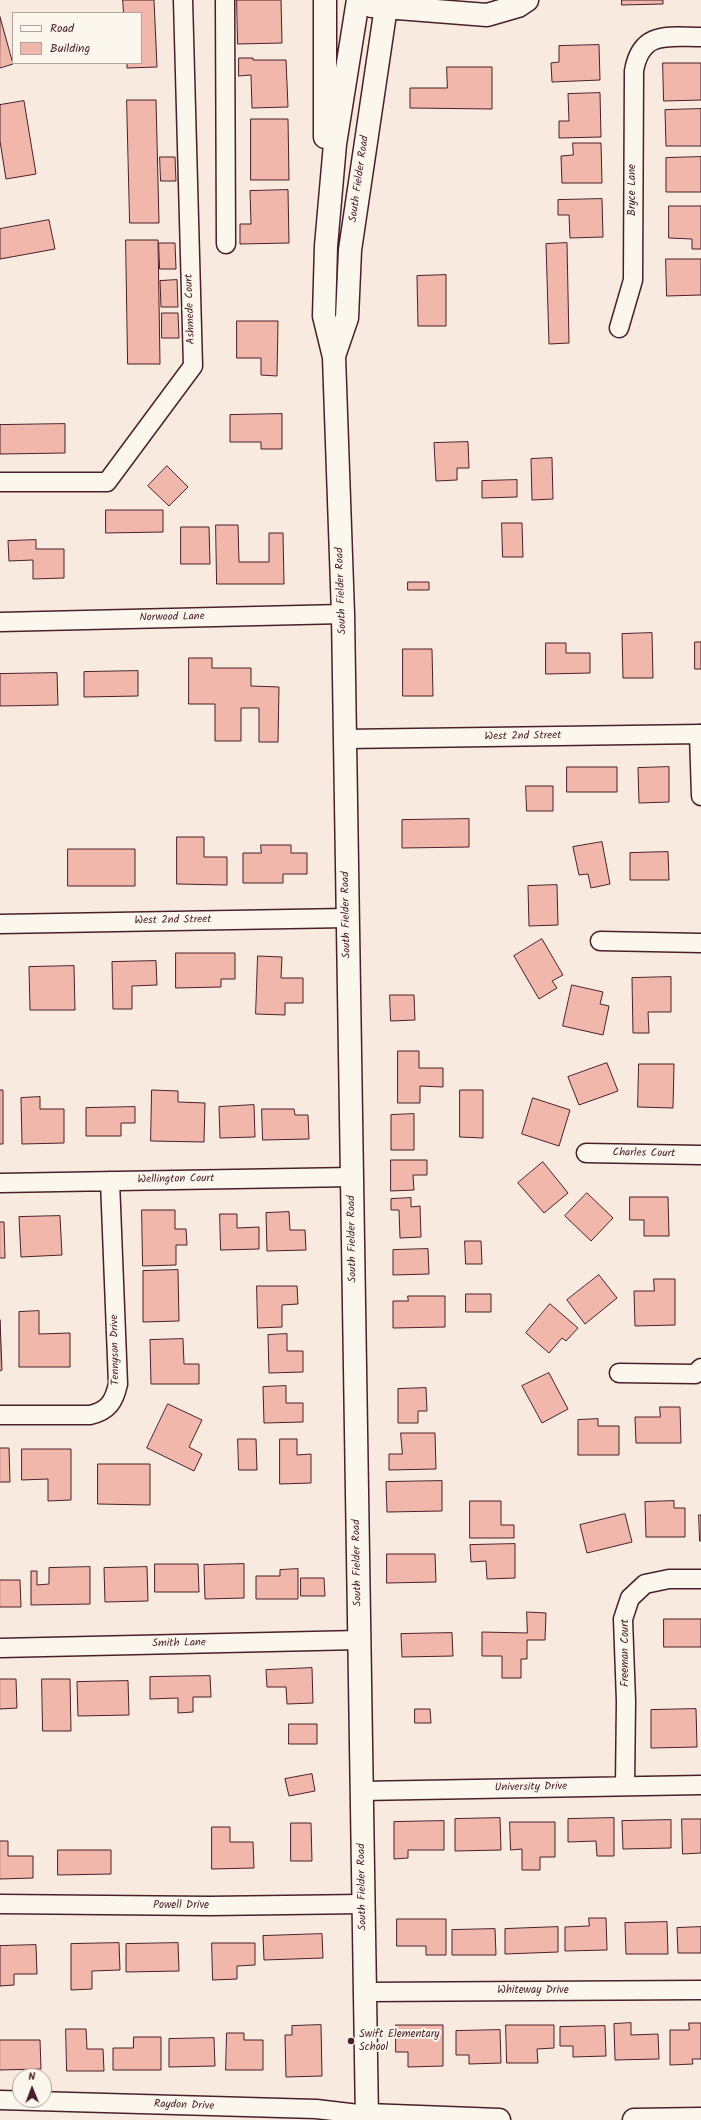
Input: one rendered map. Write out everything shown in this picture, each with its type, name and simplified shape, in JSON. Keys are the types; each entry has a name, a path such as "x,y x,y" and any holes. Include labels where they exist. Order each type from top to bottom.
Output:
{"main road":[{"path":"325,0 326,246"},
{"path":"429,0 448,12"},
{"path":"357,2 448,12 487,14 518,6 527,0"},
{"name":"South Fielder Road","path":"357,2 335,144 326,246 324,316 334,357 343,614 367,2118"},
{"name":"South Fielder Road","path":"334,357 346,318 350,250 386,4"},
{"path":"367,2118 499,2120"},
{"path":"634,2120 701,2120"}],"street":[{"name":"Ashmede Court","path":"0,482 107,482 193,366 183,0"},
{"path":"225,0 226,244"},
{"name":"Bryce Lane","path":"619,328 633,280 634,71 640,51 647,44 657,38 701,37"},
{"name":"Norwood Lane","path":"0,622 343,614"},
{"path":"700,734 701,796"},
{"name":"West 2nd Street","path":"345,739 700,734"},
{"name":"West 2nd Street","path":"0,924 347,918"},
{"path":"600,941 701,944"},
{"name":"Charles Court","path":"586,1153 701,1155"},
{"name":"Wellington Court","path":"0,1183 352,1176"},
{"name":"Tennyson Drive","path":"0,1415 90,1415 101,1413 115,1397 118,1384 110,1181"},
{"path":"619,1373 695,1374 701,1368"},
{"name":"Freeman Court","path":"625,1786 626,1701 623,1620 630,1598 645,1584 669,1579 701,1579"},
{"name":"Smith Lane","path":"0,1648 359,1640"},
{"name":"University Drive","path":"361,1791 701,1785"},
{"name":"Powell Drive","path":"0,1904 209,1906 363,1904"},
{"name":"Whiteway Drive","path":"365,1992 701,1990"},
{"name":"Raydon Drive","path":"0,2100 316,2109 367,2118"}],"building":[{"path":"123,0 154,0 157,67 127,68 127,64 142,64 142,12 124,12"},
{"path":"237,0 281,0 282,43 238,44"},
{"path":"622,0 663,0 663,4 622,5"},
{"path":"0,17 13,64 0,68"},
{"path":"599,45 600,80 552,82 551,63 559,62 559,46"},
{"path":"239,58 253,58 253,60 286,60 288,107 252,108 251,75 239,76"},
{"path":"663,63 701,63 701,100 664,101"},
{"path":"447,67 492,67 492,109 410,108 410,88 447,88"},
{"path":"600,93 601,137 559,138 559,121 569,121 568,94"},
{"path":"127,100 156,100 159,223 130,223"},
{"path":"24,101 36,174 6,179 0,141 0,105"},
{"path":"701,109 701,146 666,146 665,110"},
{"path":"251,119 288,119 289,180 251,180"},
{"path":"573,143 601,143 602,183 562,183 561,156 573,155"},
{"path":"160,157 175,157 176,181 161,181"},
{"path":"701,157 701,192 666,192 666,158"},
{"path":"288,190 289,243 240,244 240,224 251,224 250,191"},
{"path":"602,199 603,237 570,238 569,215 558,215 558,200"},
{"path":"669,206 701,206 701,249 692,249 692,239 669,238"},
{"path":"49,220 55,249 0,259 0,229"},
{"path":"126,240 158,240 160,364 128,364"},
{"path":"159,243 175,243 176,269 160,269"},
{"path":"567,243 569,343 549,344 546,244"},
{"path":"666,259 701,259 701,295 667,296"},
{"path":"446,275 446,326 418,326 417,276"},
{"path":"177,280 178,307 161,307 160,281"},
{"path":"162,313 178,313 179,338 162,338"},
{"path":"237,321 278,321 277,376 261,375 261,358 237,358"},
{"path":"282,414 282,449 261,449 261,442 230,442 230,415"},
{"path":"65,424 65,453 0,454 0,425"},
{"path":"468,442 469,468 457,468 457,480 436,481 434,443"},
{"path":"552,458 553,499 532,500 531,459"},
{"path":"167,466 188,487 169,506 148,486"},
{"path":"517,480 517,497 482,498 482,481"},
{"path":"106,510 163,510 163,532 106,533"},
{"path":"502,523 522,523 523,557 503,557"},
{"path":"216,525 238,525 239,562 269,562 269,533 283,533 284,584 217,584"},
{"path":"181,527 209,527 210,564 181,564"},
{"path":"36,540 36,549 64,549 64,578 33,579 33,560 9,561 8,541"},
{"path":"408,582 429,582 429,590 408,590"},
{"path":"652,633 653,678 623,678 622,634"},
{"path":"695,642 701,642 701,669 695,669"},
{"path":"546,643 566,643 566,653 590,653 590,673 546,674"},
{"path":"403,649 432,649 433,696 403,696"},
{"path":"189,658 212,658 212,668 251,668 251,686 279,687 278,742 259,742 259,708 241,708 241,741 215,741 215,704 189,704"},
{"path":"138,671 138,696 84,697 84,672"},
{"path":"57,673 58,705 0,706 0,674"},
{"path":"567,767 617,767 617,792 567,792"},
{"path":"669,767 669,802 639,803 638,768"},
{"path":"526,786 553,786 553,811 527,811"},
{"path":"469,819 469,847 402,848 402,820"},
{"path":"177,837 204,837 204,857 227,857 227,885 177,884"},
{"path":"602,842 610,884 591,888 588,874 579,875 573,847"},
{"path":"261,845 291,845 291,853 307,853 307,874 283,874 283,883 243,883 243,853 261,853"},
{"path":"68,849 135,849 135,886 68,886"},
{"path":"668,852 669,880 630,880 630,853"},
{"path":"557,885 558,925 529,926 528,886"},
{"path":"542,939 563,975 552,981 557,988 539,999 514,956"},
{"path":"176,953 235,953 235,979 221,979 221,987 176,988"},
{"path":"258,956 282,957 281,978 303,978 303,1003 285,1003 285,1015 256,1014"},
{"path":"156,961 157,985 132,986 132,1009 113,1009 112,962"},
{"path":"74,966 75,1010 30,1010 29,967"},
{"path":"671,977 671,1012 648,1012 649,1033 633,1033 632,978"},
{"path":"572,985 603,992 600,1004 609,1006 603,1035 563,1026"},
{"path":"390,995 414,995 415,1020 391,1021"},
{"path":"398,1051 419,1051 419,1068 443,1068 443,1087 420,1086 420,1103 398,1103"},
{"path":"607,1063 618,1091 579,1105 568,1077"},
{"path":"639,1064 674,1064 673,1108 638,1107"},
{"path":"0,1090 3,1090 3,1144 0,1144"},
{"path":"152,1090 178,1091 178,1102 205,1103 204,1142 151,1141"},
{"path":"460,1090 483,1090 483,1138 460,1137"},
{"path":"40,1097 40,1109 64,1109 64,1143 22,1144 21,1098"},
{"path":"533,1098 570,1110 559,1146 522,1134"},
{"path":"254,1105 255,1137 220,1138 219,1107"},
{"path":"135,1107 135,1123 121,1123 121,1136 86,1136 86,1108"},
{"path":"262,1109 294,1109 295,1115 308,1115 309,1139 263,1140"},
{"path":"414,1114 414,1150 391,1150 391,1115"},
{"path":"391,1160 427,1160 427,1175 413,1175 414,1190 391,1191"},
{"path":"543,1162 568,1193 544,1213 518,1183"},
{"path":"587,1193 613,1218 591,1241 565,1216"},
{"path":"630,1197 668,1197 669,1236 644,1236 644,1220 630,1220"},
{"path":"411,1198 411,1207 420,1206 421,1237 400,1238 399,1210 391,1210 391,1199"},
{"path":"142,1210 175,1210 175,1229 186,1229 187,1245 176,1245 176,1265 143,1266"},
{"path":"289,1212 290,1230 305,1230 306,1250 267,1251 266,1213"},
{"path":"220,1214 237,1214 237,1228 259,1227 259,1249 221,1250"},
{"path":"60,1216 62,1255 21,1257 19,1217"},
{"path":"0,1222 4,1222 5,1258 0,1258"},
{"path":"465,1241 481,1241 482,1264 466,1264"},
{"path":"428,1249 429,1274 393,1275 393,1250"},
{"path":"178,1270 179,1321 143,1322 143,1271"},
{"path":"599,1275 617,1298 585,1324 567,1300"},
{"path":"654,1279 675,1279 675,1325 635,1326 634,1291 654,1291"},
{"path":"257,1286 297,1286 298,1304 282,1305 282,1327 258,1328"},
{"path":"466,1294 491,1294 491,1312 466,1312"},
{"path":"408,1296 445,1296 445,1327 393,1328 393,1301 408,1301"},
{"path":"550,1304 578,1328 566,1341 562,1338 549,1353 526,1333"},
{"path":"39,1311 39,1334 70,1333 70,1367 19,1367 19,1312"},
{"path":"0,1320 2,1370 0,1371"},
{"path":"287,1334 287,1351 303,1351 303,1372 269,1373 268,1335"},
{"path":"183,1339 184,1364 199,1364 199,1384 151,1384 150,1340"},
{"path":"549,1373 568,1409 542,1423 522,1386"},
{"path":"286,1386 286,1403 303,1403 303,1422 264,1423 263,1387"},
{"path":"426,1388 427,1411 418,1411 418,1423 398,1423 398,1389"},
{"path":"168,1404 202,1420 189,1447 202,1454 194,1471 147,1448"},
{"path":"660,1407 680,1407 681,1443 636,1443 635,1417 660,1417"},
{"path":"598,1419 598,1426 619,1426 619,1455 578,1455 578,1420"},
{"path":"401,1433 435,1433 436,1469 389,1470 389,1454 402,1454"},
{"path":"238,1439 256,1439 257,1470 239,1470"},
{"path":"280,1439 297,1439 297,1455 311,1454 311,1483 280,1484"},
{"path":"0,1448 9,1448 10,1482 0,1482"},
{"path":"22,1449 71,1449 71,1500 48,1501 48,1479 22,1480"},
{"path":"98,1464 150,1464 150,1505 98,1504"},
{"path":"442,1481 442,1511 387,1512 386,1482"},
{"path":"470,1501 501,1501 501,1525 514,1525 514,1538 470,1538"},
{"path":"674,1501 674,1508 685,1508 685,1537 646,1537 645,1502"},
{"path":"625,1514 632,1542 587,1553 580,1525"},
{"path":"699,1515 701,1515 701,1541 700,1541"},
{"path":"515,1544 515,1578 487,1579 486,1561 471,1562 470,1545"},
{"path":"387,1554 435,1554 436,1582 387,1583"},
{"path":"155,1564 198,1564 199,1592 155,1592"},
{"path":"244,1564 244,1598 205,1599 204,1565"},
{"path":"90,1567 90,1604 31,1605 31,1571 37,1571 37,1585 49,1584 49,1568"},
{"path":"147,1567 148,1601 105,1602 104,1568"},
{"path":"298,1569 298,1599 256,1599 256,1576 280,1576 280,1570"},
{"path":"301,1578 324,1578 325,1596 301,1596"},
{"path":"0,1580 20,1580 21,1607 0,1607"},
{"path":"527,1612 546,1613 545,1640 527,1640 527,1659 521,1659 521,1678 502,1678 502,1656 482,1656 482,1632 527,1633"},
{"path":"664,1619 701,1619 701,1647 664,1647"},
{"path":"452,1633 453,1656 402,1657 401,1634"},
{"path":"312,1668 313,1703 287,1704 286,1687 267,1687 266,1670"},
{"path":"210,1676 211,1697 193,1697 193,1712 178,1713 178,1698 150,1699 150,1677"},
{"path":"0,1679 16,1679 17,1708 0,1709"},
{"path":"42,1679 70,1679 71,1731 43,1731"},
{"path":"128,1681 129,1715 78,1716 77,1682"},
{"path":"415,1709 430,1709 431,1723 415,1723"},
{"path":"696,1709 697,1747 651,1748 651,1710"},
{"path":"289,1724 317,1724 317,1744 289,1744"},
{"path":"312,1774 315,1791 289,1796 285,1779"},
{"path":"500,1818 501,1850 455,1851 455,1819"},
{"path":"614,1818 614,1856 597,1856 596,1841 568,1842 568,1819"},
{"path":"682,1819 701,1819 701,1853 683,1854"},
{"path":"671,1820 671,1848 623,1849 622,1821"},
{"path":"444,1821 444,1850 408,1850 408,1858 394,1859 394,1822"},
{"path":"510,1822 555,1822 555,1857 540,1857 540,1870 522,1870 522,1849 511,1850"},
{"path":"291,1823 311,1823 312,1861 291,1861"},
{"path":"212,1827 230,1827 230,1842 253,1842 254,1868 212,1869"},
{"path":"0,1841 8,1841 8,1856 33,1856 33,1878 0,1879"},
{"path":"58,1850 111,1850 111,1874 58,1875"},
{"path":"589,1918 606,1918 607,1950 565,1951 565,1927 589,1926"},
{"path":"397,1919 446,1919 446,1955 426,1955 426,1946 397,1946"},
{"path":"667,1922 668,1954 626,1954 625,1923"},
{"path":"558,1927 558,1952 505,1954 505,1929"},
{"path":"701,1927 701,1953 678,1953 677,1928"},
{"path":"495,1929 496,1955 452,1955 452,1930"},
{"path":"322,1934 323,1958 264,1960 263,1936"},
{"path":"119,1943 120,1970 92,1971 92,1989 71,1990 71,1944"},
{"path":"178,1943 179,1971 126,1972 126,1944"},
{"path":"212,1943 255,1943 255,1965 237,1966 237,1979 213,1980"},
{"path":"36,1945 37,1974 14,1974 14,1985 0,1986 0,1946"},
{"path":"631,2023 631,2035 658,2034 659,2059 615,2060 614,2024"},
{"path":"689,2023 701,2023 701,2059 692,2059 693,2064 670,2065 670,2030 689,2030"},
{"path":"321,2025 322,2076 286,2077 285,2035 292,2035 292,2026"},
{"path":"396,2025 443,2025 443,2066 408,2067 408,2052 396,2052"},
{"path":"506,2025 554,2025 554,2048 537,2049 538,2063 507,2063"},
{"path":"605,2026 606,2056 573,2057 573,2046 560,2046 560,2027"},
{"path":"66,2029 86,2029 87,2049 103,2049 104,2071 67,2071"},
{"path":"500,2030 501,2063 469,2064 469,2055 456,2055 456,2031"},
{"path":"227,2033 244,2033 244,2040 263,2040 263,2070 226,2070"},
{"path":"134,2037 161,2037 161,2070 113,2070 113,2048 133,2048"},
{"path":"214,2038 215,2066 169,2067 169,2039"},
{"path":"0,2040 40,2040 41,2068 12,2068 12,2070 0,2070"}],"place":[{"name":"Swift Elementary School","path":"351,2041"}]}
